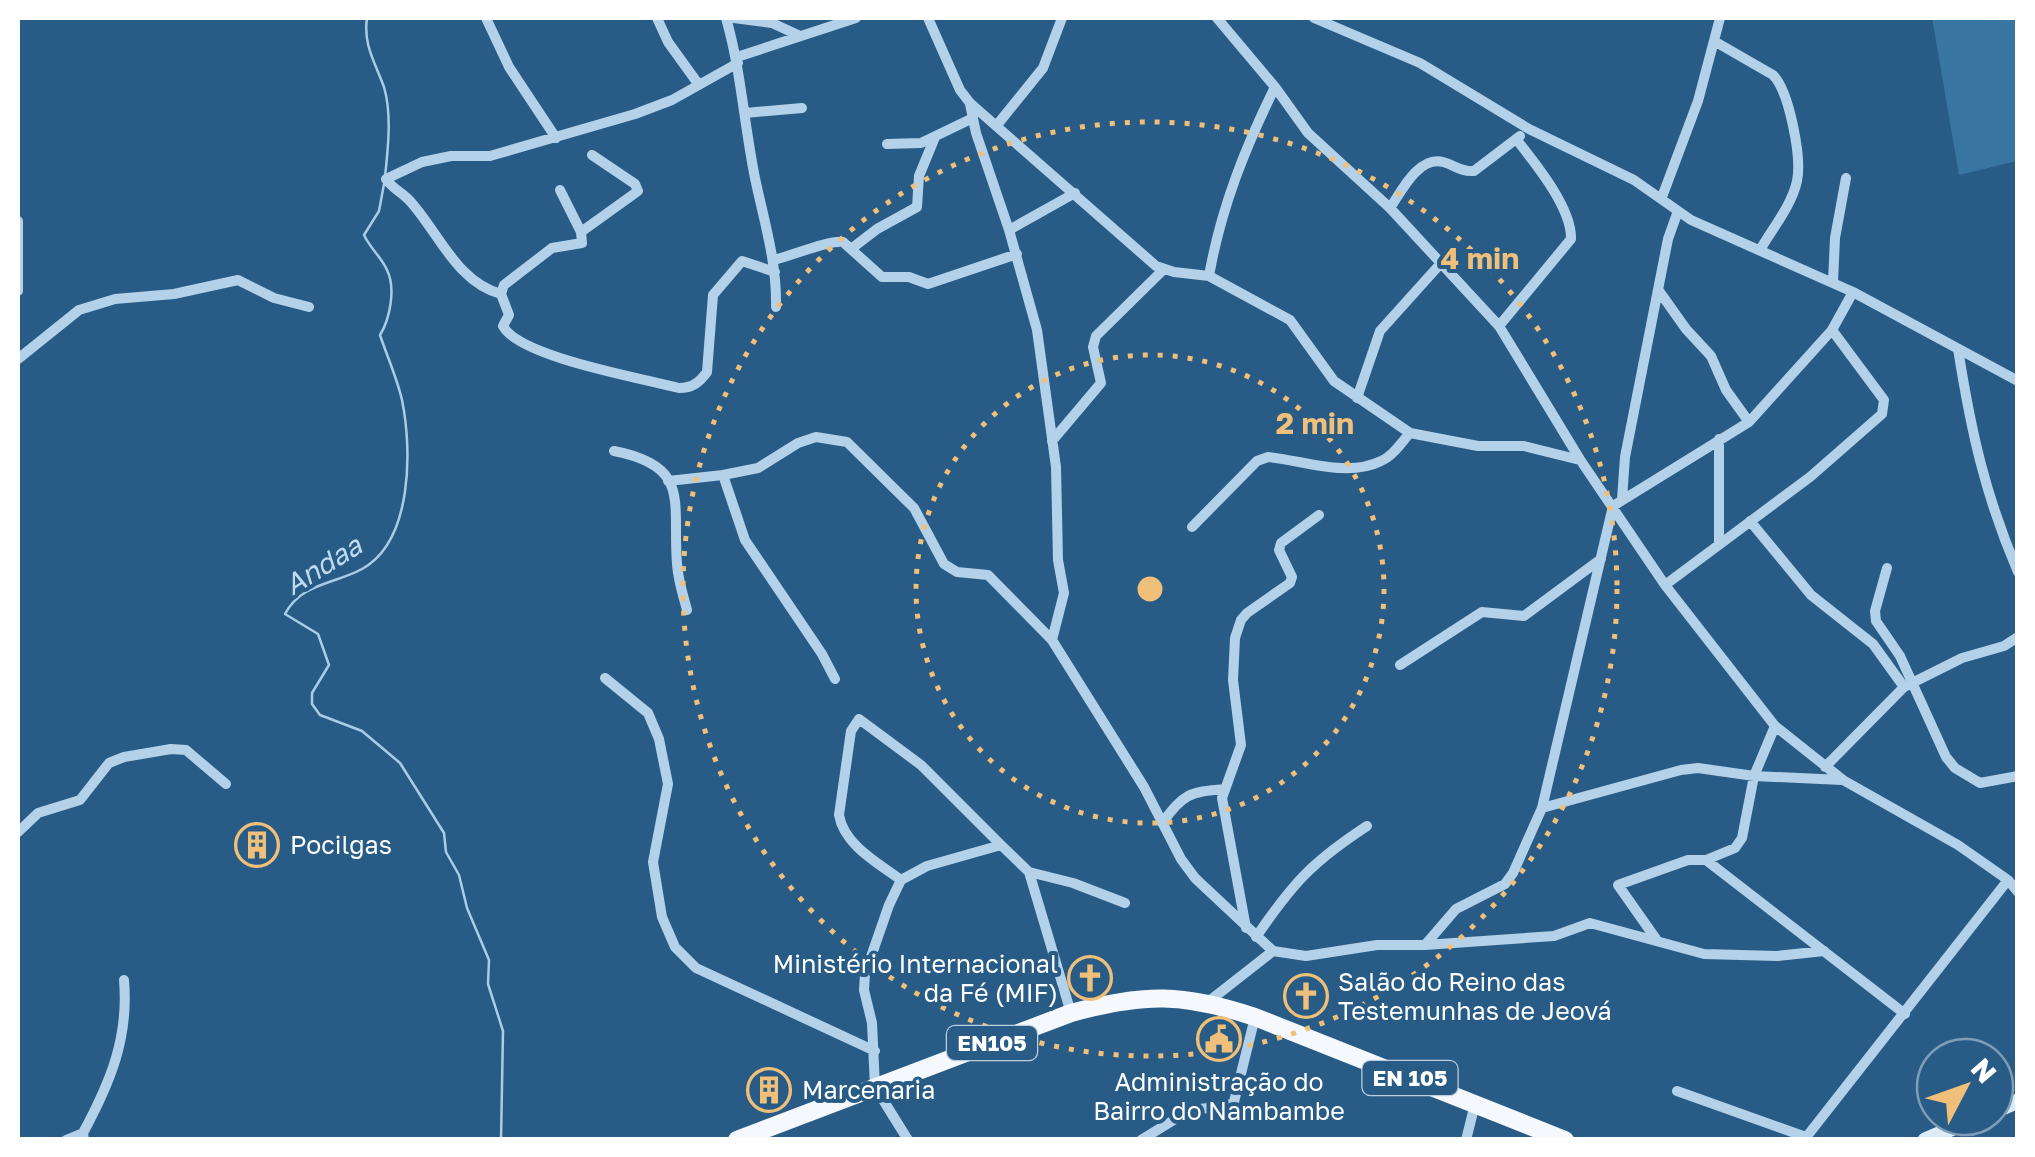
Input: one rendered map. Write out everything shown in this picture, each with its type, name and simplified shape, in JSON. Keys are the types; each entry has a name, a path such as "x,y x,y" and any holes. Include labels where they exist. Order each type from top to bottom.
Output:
{"main road":[{"name":"EN105","path":"737,1140 1071,1013 1132,999 1164,997 1208,1002 1255,1017"},
{"name":"EN 105","path":"1255,1017 1565,1140"}],"street":[{"path":"486,18 509,67 556,138"},
{"path":"657,18 668,42 699,85"},
{"path":"726,18 738,60 754,174 774,266 776,307"},
{"path":"734,18 772,24 798,35"},
{"path":"501,294 486,289 455,262 408,199 386,179 436,159 490,156 635,114 699,85 738,60 798,35 856,18"},
{"path":"928,18 960,90 970,103 1163,270 1209,276 1290,320 1334,380 1410,433 1478,446 1524,446 1581,460"},
{"path":"998,126 1043,68 1062,18"},
{"path":"1217,18 1308,134 1390,208 1499,326 1581,460 1618,503 1665,585 1775,726 1843,780 1958,845 2008,880 2018,892"},
{"path":"1314,18 1420,63 1529,130 1662,197 1678,211 1854,292 2018,381"},
{"path":"1662,197 1698,101 1720,18"},
{"path":"1714,41 1773,75 1780,82 1790,113 1797,184 1760,250"},
{"path":"1209,276 1238,166 1274,87"},
{"path":"970,103 1037,330 1056,468 1058,560 1064,593 1052,640"},
{"path":"745,113 802,108"},
{"path":"887,144 906,146 973,118"},
{"path":"1390,208 1419,169 1441,161 1458,170 1474,170 1529,130"},
{"path":"851,249 877,229 917,208 920,176 935,137"},
{"path":"1499,326 1572,234 1568,218 1516,139"},
{"path":"581,232 638,191 635,184 592,155"},
{"path":"1833,282 1846,178"},
{"path":"560,190 581,232 582,243 552,248 504,285 501,294 509,315 504,331 534,350 688,388 700,382 706,372 713,295 742,261 774,266 835,240 882,276 908,277 928,284 1016,254"},
{"path":"1009,230 1075,193"},
{"path":"1425,945 1456,909 1505,884 1514,873 1542,808 1601,558 1618,503 1668,239 1678,211"},
{"path":"18,222 18,291"},
{"path":"1357,398 1380,331 1442,262"},
{"path":"1052,441 1100,383 1093,347 1096,336 1163,270"},
{"path":"18,359 79,310 115,298 174,294 238,280 274,298 309,307"},
{"path":"1659,291 1686,329 1712,356 1726,390 1748,422"},
{"path":"1618,503 1748,422 1832,330 1854,292"},
{"path":"1665,585 1810,477 1882,414 1884,400 1832,330"},
{"path":"1958,349 1974,445 1998,526 2018,572"},
{"path":"1192,527 1257,461 1268,457 1352,468 1378,463 1410,433"},
{"path":"668,481 758,468 798,443 816,437 846,442 914,508 944,564 958,572 988,574 1052,640 1144,787 1194,878 1273,951 1306,956 1376,944 1425,945 1554,936 1590,922 1704,954 1777,956 1824,951"},
{"path":"1719,440 1719,545"},
{"path":"614,450 645,457 668,481 677,503 677,564 687,610"},
{"path":"724,475 745,540 835,680"},
{"path":"1251,932 1224,811 1224,790 1240,745 1233,680 1237,629 1247,614 1286,588 1292,577 1280,556 1281,543 1319,515"},
{"path":"1750,522 1811,595 1873,644 1907,686 1955,768 1980,784 2018,776"},
{"path":"1400,666 1482,612 1524,616 1601,558"},
{"path":"1887,568 1875,616 1900,656 1907,686"},
{"path":"1825,766 1907,686 1962,658 2004,646 2018,637"},
{"path":"605,678 648,712 660,739 668,784 652,862 662,917 674,946 696,968 875,1051"},
{"path":"901,880 868,856 840,825 851,731 859,719 921,765 1028,872 1071,1013"},
{"path":"1656,938 1618,885 1735,848 1742,838 1754,776 1775,726"},
{"path":"18,832 38,813 80,800 110,764 124,757 186,750 226,784"},
{"path":"1542,808 1698,768 1754,776 1843,780"},
{"path":"1162,822 1184,796 1194,791 1224,790"},
{"path":"1251,932 1293,883 1367,826"},
{"path":"908,1140 875,1087 875,1051 864,990 865,974 888,905 901,880 927,866 1001,845"},
{"path":"1706,860 1905,1014"},
{"path":"1028,872 1125,903"},
{"path":"1677,1091 1805,1138 2008,880"},
{"path":"1208,1002 1273,951"},
{"path":"66,1140 84,1136 109,1080 127,1012 124,980"},
{"path":"1141,1140 1190,1110 1234,1102 1255,1017"},
{"path":"1466,1140 1474,1104"}],"shaded area":[{"path":"1932,18 2017,18 2017,161 1959,175"}],"waterway":[{"name":"Andaa","path":"367,18 368,45 388,109 385,177"},
{"name":"Andaa","path":"384,184 379,211 364,235 390,277 389,312 380,335 400,392 405,420 407,468 400,516 379,556 362,569 309,590 285,614 318,634 329,665 312,693 312,704 320,715 362,731 400,763 444,833 446,852 459,875 467,908 489,960 488,984 503,1031 501,1140"}],"place":[{"name":"Pocilgas","path":"257,845"},
{"name":"Ministério Internacional da Fé (MIF)","path":"1090,978"},
{"name":"Salão do Reino das Testemunhas de Jeová","path":"1306,996"},
{"name":"Administração do Bairro do Nambambe","path":"1219,1039"},
{"name":"Marcenaria","path":"769,1090"}]}
